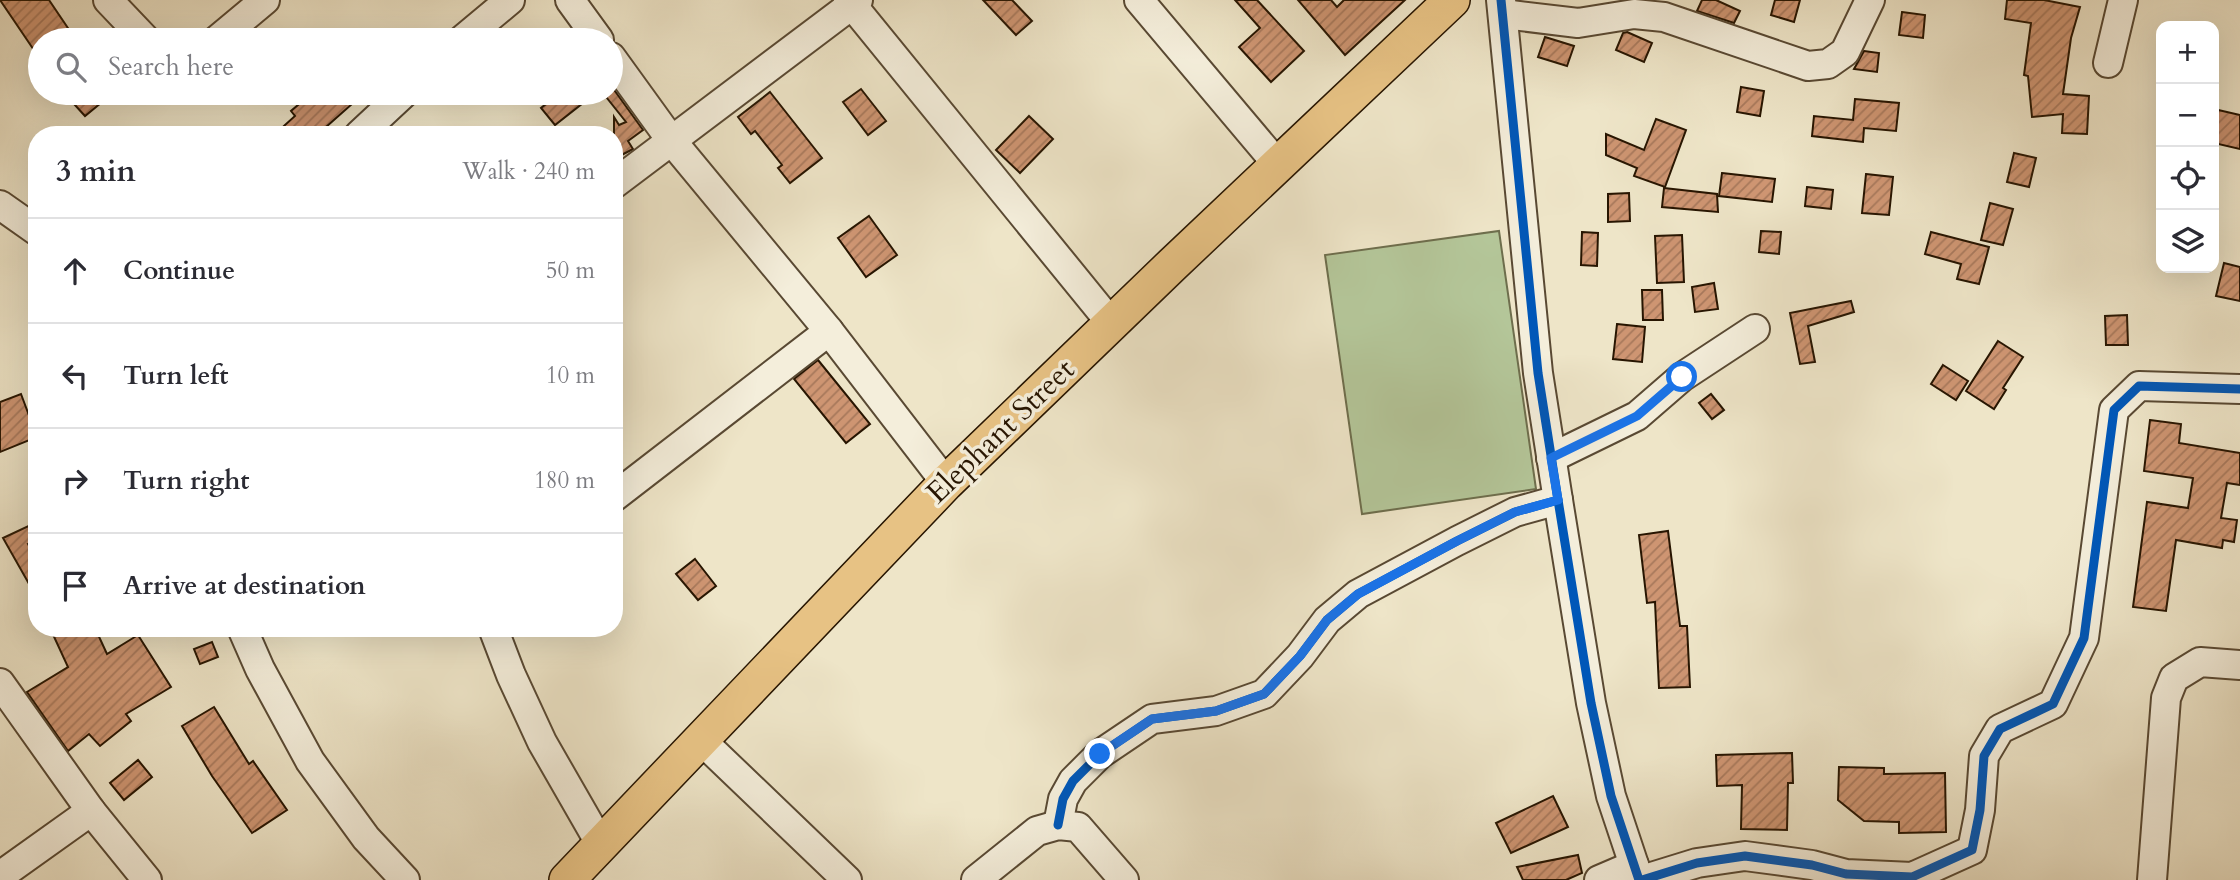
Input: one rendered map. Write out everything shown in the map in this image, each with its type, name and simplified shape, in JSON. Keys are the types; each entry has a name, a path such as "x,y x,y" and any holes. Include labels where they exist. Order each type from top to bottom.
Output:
{"main road":[{"name":"Elephant Street","path":"567,880 946,483 1443,3"}],"street":[{"path":"108,0 135,28"},
{"path":"476,28 510,0"},
{"path":"570,0 590,28"},
{"path":"1139,0 1278,165"},
{"path":"1639,875 1611,796 1591,704 1551,458 1538,373 1502,7 1578,23 1634,14 1664,17 1808,66 1829,64 1845,52 1870,0"},
{"path":"2108,63 2123,0"},
{"path":"623,177 852,2 1111,323"},
{"path":"228,28 251,4"},
{"path":"623,74 671,140 829,331 946,483"},
{"path":"369,126 391,105"},
{"path":"0,205 28,225"},
{"path":"1551,458 1637,416 1682,377 1755,330"},
{"path":"623,490 829,331"},
{"path":"1599,880 1745,856 1812,865 1846,874 1912,877 1972,850 1980,810 1983,756 2000,729 2053,704 2084,638 2114,411 2139,386 2240,389"},
{"path":"1058,825 1063,799 1073,780 1100,754 1152,719 1216,711 1264,694 1300,656 1327,620 1358,594 1515,512 1558,500"},
{"path":"246,637 260,669 310,761 366,838 405,880"},
{"path":"496,637 542,742 600,844"},
{"path":"2152,880 2166,698 2174,678 2200,662 2240,665"},
{"path":"1,687 91,811 147,880"},
{"path":"701,740 847,880"},
{"path":"0,876 91,811"},
{"path":"976,880 1037,831 1058,825 1078,827 1124,880"}],"green space":[{"path":"1499,231 1536,489 1362,514 1325,255"}],"building":[{"path":"0,0 49,0 68,28 28,28 28,41"},
{"path":"983,0 1012,0 1032,21 1016,35"},
{"path":"1235,0 1257,0 1304,51 1271,82 1239,47 1260,28"},
{"path":"1298,0 1331,0 1337,7 1344,0 1405,0 1345,55"},
{"path":"1702,0 1716,0 1740,11 1734,23 1697,11"},
{"path":"1775,0 1800,0 1794,22 1771,15"},
{"path":"2007,0 2044,0 2080,7 2071,38 2063,94 2089,96 2087,134 2062,133 2063,114 2032,117 2028,76 2024,75 2031,23 2005,19"},
{"path":"1902,12 1925,15 1923,38 1899,35"},
{"path":"1627,32 1652,43 1644,62 1616,50 1623,33"},
{"path":"1545,37 1574,46 1567,66 1538,57"},
{"path":"1864,51 1879,53 1877,72 1854,69"},
{"path":"1741,87 1764,91 1760,116 1737,112"},
{"path":"861,89 886,121 868,135 843,102"},
{"path":"770,92 822,158 790,183 778,168 782,165 755,131 751,134 738,117"},
{"path":"1855,99 1899,103 1896,131 1864,128 1863,142 1812,136 1814,116 1853,120"},
{"path":"623,102 643,130 628,141 633,149 623,154 623,126 614,126 614,117 619,125 626,122 613,105 623,105"},
{"path":"75,105 98,105 85,116"},
{"path":"298,105 351,105 327,126 284,126 295,116 291,111"},
{"path":"545,105 580,105 555,125 541,108"},
{"path":"2219,110 2240,115 2240,149 2219,144"},
{"path":"1029,116 1053,139 1020,173 996,150"},
{"path":"1656,119 1686,130 1665,187 1634,176 1637,168 1606,155 1606,134 1644,150"},
{"path":"2014,153 2036,158 2029,187 2007,182"},
{"path":"1722,173 1775,179 1772,202 1719,196"},
{"path":"1866,174 1893,177 1889,215 1862,213"},
{"path":"1807,187 1833,190 1831,209 1805,206"},
{"path":"1664,188 1717,194 1718,212 1662,207"},
{"path":"1629,193 1630,221 1608,222 1608,194"},
{"path":"1990,203 2013,209 2003,245 1981,240"},
{"path":"869,216 897,255 866,277 838,238"},
{"path":"1761,231 1781,232 1779,254 1759,252"},
{"path":"1582,232 1598,233 1597,266 1581,265"},
{"path":"1931,232 1989,247 1979,284 1957,279 1961,264 1925,254"},
{"path":"1682,235 1684,282 1657,283 1655,236"},
{"path":"2224,263 2240,267 2240,301 2216,296"},
{"path":"1714,283 1718,309 1695,312 1692,287"},
{"path":"1642,290 1662,290 1663,320 1643,320"},
{"path":"1851,301 1854,312 1808,326 1815,362 1800,364 1790,313"},
{"path":"2127,315 2128,345 2106,345 2105,316"},
{"path":"1617,324 1645,327 1642,362 1613,359"},
{"path":"1998,341 2023,357 2003,388 2006,390 1994,409 1966,391"},
{"path":"818,360 870,424 846,443 794,379"},
{"path":"1943,365 1968,381 1956,400 1931,384"},
{"path":"21,394 28,413 28,441 0,452 0,402"},
{"path":"1711,394 1724,410 1712,419 1699,403"},
{"path":"2150,420 2181,424 2179,443 2240,453 2240,485 2227,483 2221,518 2237,520 2234,542 2223,540 2222,548 2176,540 2166,611 2133,607 2147,502 2188,508 2193,478 2144,471"},
{"path":"28,526 28,582 3,538"},
{"path":"1668,531 1680,626 1687,626 1690,687 1659,688 1655,602 1647,603 1639,535"},
{"path":"695,559 716,586 698,600 676,574"},
{"path":"54,637 99,637 107,654 135,637 139,637 171,687 126,714 131,721 100,746 89,734 68,751 27,692 68,667"},
{"path":"212,642 218,657 200,664 194,649"},
{"path":"214,707 249,764 253,761 287,810 252,833 212,776 182,726"},
{"path":"1792,753 1793,783 1788,783 1787,830 1741,829 1742,785 1717,786 1716,755"},
{"path":"138,760 152,777 124,800 110,783"},
{"path":"1839,767 1884,768 1884,774 1945,773 1946,832 1899,833 1899,822 1864,821 1838,800"},
{"path":"1553,796 1568,827 1511,853 1496,823"},
{"path":"1578,855 1582,873 1566,880 1523,880 1517,867"}],"cycle path":[{"path":"1501,0 1538,373 1591,703 1611,796 1639,880"},
{"path":"1642,880 1697,863 1745,856 1812,865 1846,874 1912,877 1972,850 1980,810 1984,756 2000,729 2053,704 2084,638 2114,410 2139,386 2240,389"},
{"path":"1058,825 1063,799 1073,781 1100,754 1152,719 1216,711 1264,694 1300,656 1327,620 1358,594 1515,512 1558,500"}],"route":[{"path":"1100,754 1152,719 1216,711 1264,694 1300,656 1327,620 1358,594 1515,512 1558,500 1551,458 1637,416 1682,377"}]}
